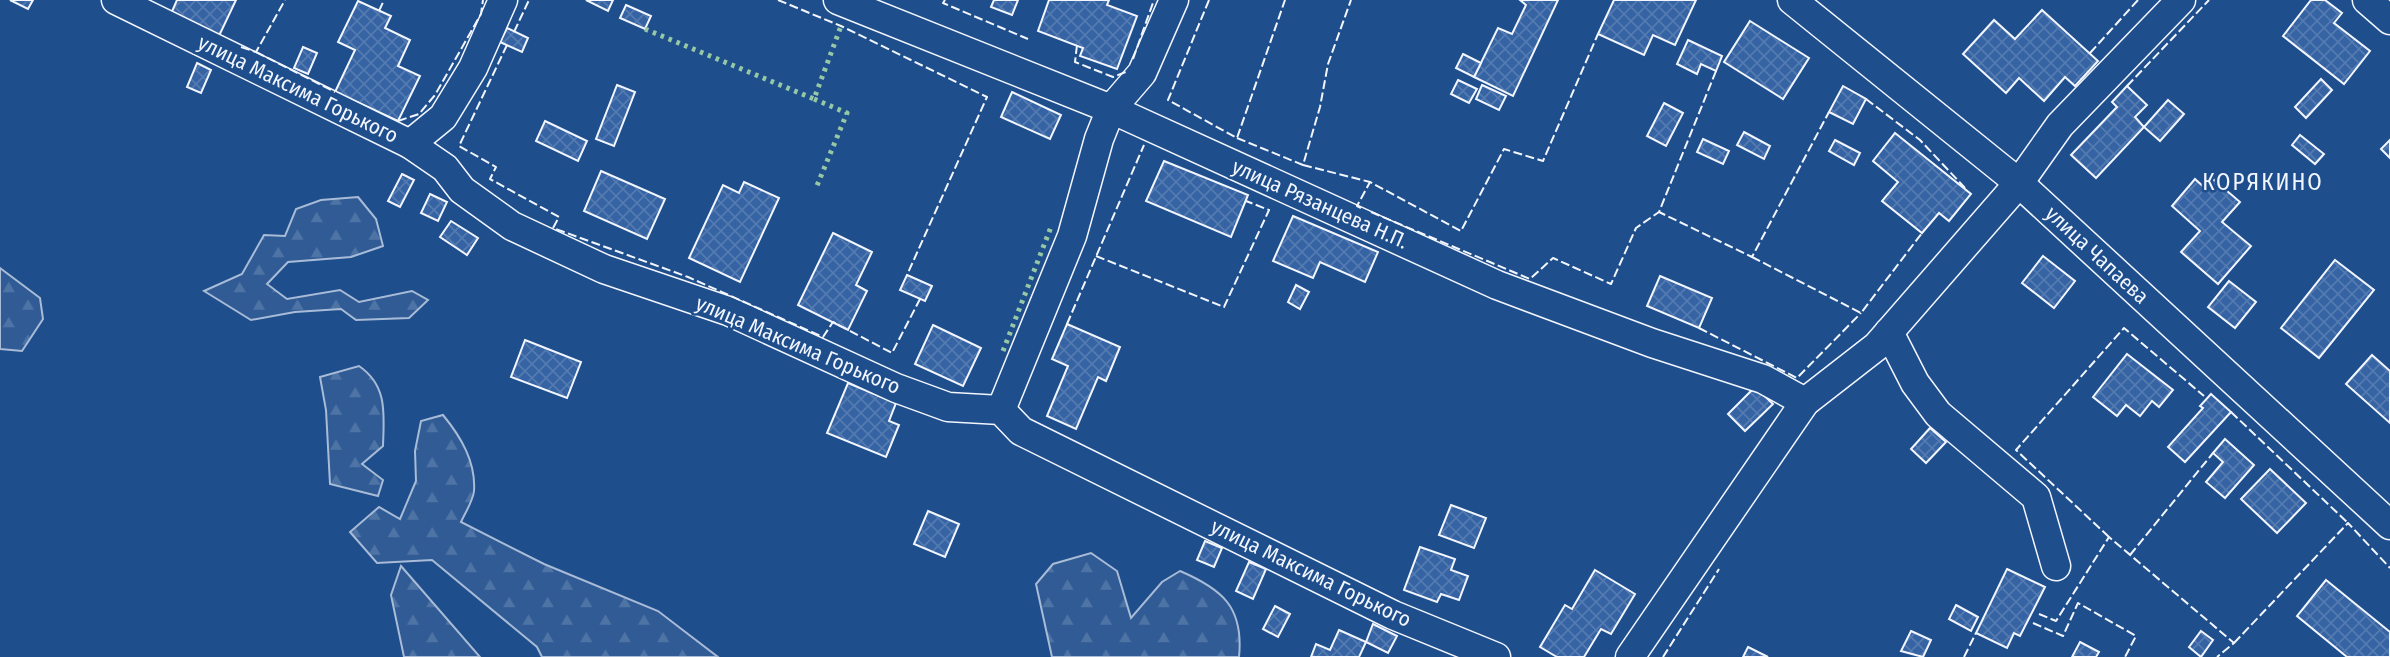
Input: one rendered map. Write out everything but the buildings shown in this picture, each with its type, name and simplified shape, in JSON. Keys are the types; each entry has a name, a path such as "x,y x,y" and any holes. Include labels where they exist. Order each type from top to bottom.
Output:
{"street":[{"name":"улица Максима Горького","path":"116,0 410,144 445,168 462,190 512,226 604,269 727,312 895,388 948,407 1001,410 1021,431 1393,615 1496,657"},
{"path":"410,144 443,117 473,68 503,0"},
{"name":"улица Рязанцева Н.П.","path":"838,0 1111,109 1497,285 1652,343 1763,379 1805,402"},
{"path":"1001,410 1072,236 1099,139 1111,109 1142,73 1174,0"},
{"name":"улица Чапаева","path":"1792,0 2019,183 2390,525"},
{"path":"1630,657 1805,402 1877,346 2019,183 2060,125 2181,0"},
{"path":"2367,0 2390,20"},
{"path":"1889,332 1915,383 1938,414 2036,497 2056,566"}],"green space":[{"path":"358,197 376,219 383,246 351,257 288,262 267,284 287,299 340,290 359,302 412,291 428,300 409,318 356,320 341,309 295,312 251,320 204,291 242,274 264,235 285,236 296,209 321,200"},
{"path":"0,268 40,298 43,319 22,351 0,349"},
{"path":"359,366 375,382 382,402 383,446 362,464 383,480 378,496 330,484 326,410 320,377"},
{"path":"443,415 461,441 473,470 473,495 461,522 544,564 658,611 718,657 542,657 537,647 432,560 377,563 350,532 379,507 400,519 416,481 415,451 421,421"},
{"path":"1091,553 1117,571 1131,618 1162,582 1180,571 1208,585 1227,602 1234,613 1240,640 1239,657 1052,657 1036,584 1053,564"},
{"path":"401,566 480,657 404,657 391,595"}],"hedge":[{"path":"645,29 814,99 841,26"},
{"path":"814,99 847,113 816,188"},
{"path":"1003,351 1051,227"}],"fence":[{"path":"241,47 256,52 285,0"},
{"path":"379,11 384,0"},
{"path":"398,121 419,114 435,95 481,14 483,0"},
{"path":"514,32 529,0"},
{"path":"778,0 841,26 987,97 907,275"},
{"path":"945,0 943,3 1028,39"},
{"path":"1133,59 1154,0"},
{"path":"1209,0 1168,100 1237,138 1285,0"},
{"path":"1237,138 1303,165 1320,107 1328,64 1351,0"},
{"path":"2090,53 2138,0"},
{"path":"2127,86 2209,0"},
{"path":"1303,165 1370,182 1461,231 1504,149 1543,161 1598,34"},
{"path":"507,45 459,146 496,167 490,179 559,217 553,228 688,277 823,337 833,322 892,353 920,299"},
{"path":"1077,45 1075,62 1113,77 1128,71"},
{"path":"256,52 335,92"},
{"path":"1716,71 1659,212 1752,257 1829,112"},
{"path":"1866,99 1920,140 1965,188"},
{"path":"1067,324 1144,145"},
{"path":"1361,208 1357,206 1370,182"},
{"path":"1096,256 1224,307 1269,210 1246,201"},
{"path":"1371,212 1530,279 1553,258 1611,284 1636,228 1659,212"},
{"path":"1752,257 1861,313 1922,233"},
{"path":"1699,328 1797,378 1861,313"},
{"path":"2109,537 2016,450 2124,328 2204,396"},
{"path":"2231,412 2348,523"},
{"path":"2130,555 2213,453"},
{"path":"2234,643 2348,523 2390,568"},
{"path":"2039,614 2056,621 2109,537 2234,643 2217,657"},
{"path":"1663,657 1719,569"},
{"path":"2033,623 2063,636 2078,603 2136,636 2125,657"},
{"path":"1964,657 1976,633"}],"district":[{"name":"КОРЯКИНО","path":"2263,182"}]}
